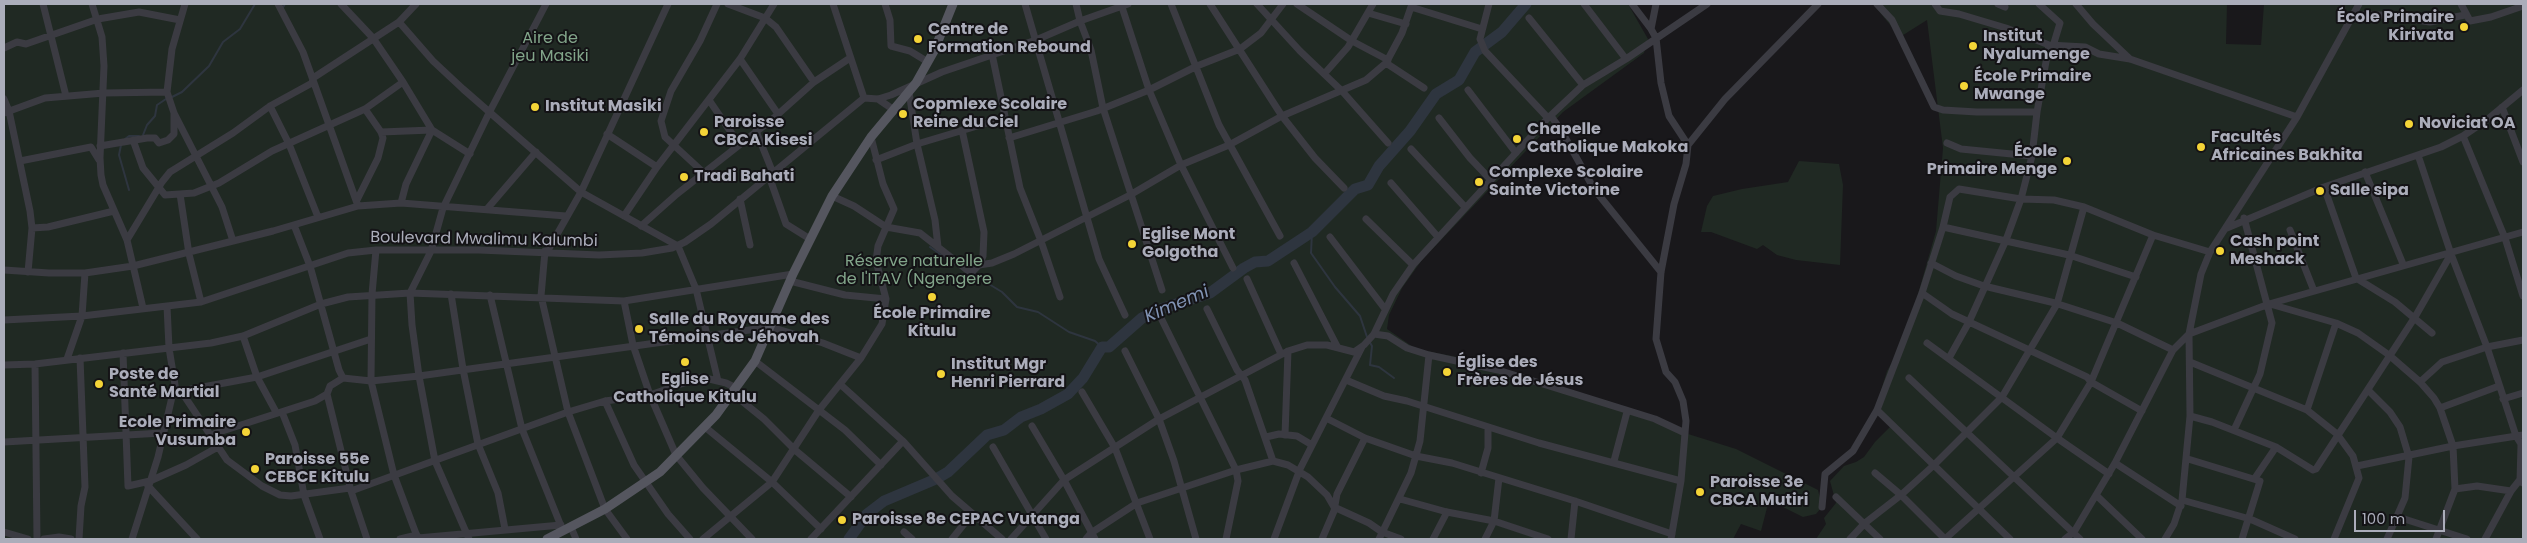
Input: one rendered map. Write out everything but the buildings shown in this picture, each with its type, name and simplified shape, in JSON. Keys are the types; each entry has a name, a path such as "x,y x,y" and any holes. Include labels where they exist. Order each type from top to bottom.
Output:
{"main road":[{"path":"547,539 565,528 605,509 645,483 705,427 734,391 756,361 792,277 832,196 871,137 916,83 928,62 953,4"}],"street":[{"path":"43,4 66,96"},
{"path":"92,4 98,20 103,51 104,93 100,146 103,186 127,240 143,308"},
{"path":"185,4 172,49 167,92 174,113 222,207 233,241"},
{"path":"278,4 294,31 314,78 358,203"},
{"path":"341,4 373,38 403,82 432,130 470,154"},
{"path":"127,240 170,172 233,133 270,106 312,83 314,78 399,22 416,4"},
{"path":"469,537 435,462 419,376 410,293 431,251 443,208 489,113 546,4"},
{"path":"627,539 605,509 568,412 541,296 546,251 581,192 668,4"},
{"path":"704,173 673,146 662,130 661,120 664,108 718,4"},
{"path":"728,4 765,18 776,27 814,82"},
{"path":"624,216 657,166 740,59 774,4"},
{"path":"833,4 864,98 878,99 992,54 1036,40 1080,20 1123,5 1149,90 1181,165 1233,268"},
{"path":"885,4 890,20 891,46 910,51 928,62"},
{"path":"1025,4 1099,259 1125,315"},
{"path":"1076,4 1092,50 1104,108 1130,195 1162,290"},
{"path":"1171,4 1229,144 1280,236"},
{"path":"1210,4 1282,116 1315,158 1344,188"},
{"path":"1257,4 1300,51 1342,91 1388,143"},
{"path":"1009,138 1104,108 1149,90 1197,66 1240,49 1261,33 1283,4"},
{"path":"1297,4 1424,88"},
{"path":"1325,73 1352,41 1372,4"},
{"path":"1489,4 1480,39 1485,51 1561,130 1594,189 1662,272"},
{"path":"1584,4 1626,59"},
{"path":"1632,4 1656,38 1660,83 1669,116 1688,145"},
{"path":"1651,29 1656,4"},
{"path":"1011,539 1064,480 1159,419 1285,353 1307,345 1337,346 1354,352 1364,345 1374,334 1385,309 1413,265 1549,117 1583,85 1626,59 1706,4"},
{"path":"1326,418 1365,438 1416,456 1441,460 1575,501 1672,537 1681,481 1686,421 1683,401 1675,382 1666,372 1656,339 1662,272 1674,204 1686,164 1688,145 1725,99 1818,4"},
{"path":"1877,4 1892,20 1934,107 1970,112 2036,112"},
{"path":"1935,4 1940,11 1959,14 2006,28 2051,45 2085,47 2099,54 2130,59 2297,117"},
{"path":"1949,358 1969,322 2006,240 2021,198 2032,156 2036,112 2051,45 2060,23 2039,4"},
{"path":"2076,4 2093,24 2130,59"},
{"path":"2165,539 2182,503 2188,459 2190,416 2189,334 2200,274 2210,252 2297,117 2359,4"},
{"path":"2462,4 2465,15 2470,21 2523,6"},
{"path":"979,265 992,264 1130,195 1181,165 1229,144 1282,116 1366,80 1387,62 1406,24 1411,6 1482,29"},
{"path":"4,48 17,42 26,44 50,34 98,20 139,12 180,20"},
{"path":"1368,13 1406,24"},
{"path":"2354,14 2383,15 2430,22 2465,15"},
{"path":"1529,18 1583,85"},
{"path":"399,22 433,61 489,113 581,192 678,246 696,289 718,381"},
{"path":"992,54 1020,188 1041,240 1060,297"},
{"path":"641,226 778,114 814,82 850,58"},
{"path":"740,59 778,114"},
{"path":"133,140 143,168 165,195 194,193 212,186 329,124 365,109 403,82"},
{"path":"1468,90 1516,153"},
{"path":"2226,228 2244,218 2365,172 2418,156 2463,136 2523,90"},
{"path":"7,112 46,98 104,93 167,92"},
{"path":"909,92 918,144 932,201 938,247"},
{"name":"Boulevard Mwalimu Kalumbi","path":"4,320 82,316 201,302 348,253 376,250 546,251 599,255 642,253 678,246 698,234 864,98"},
{"path":"4,99 20,161 32,228 28,272"},
{"path":"878,99 894,110"},
{"path":"710,100 739,144"},
{"path":"270,106 289,144 318,217"},
{"path":"2502,107 2520,145 2523,162"},
{"path":"358,203 382,148 381,132 365,109"},
{"path":"100,146 155,138 159,143 168,140 174,134 174,113"},
{"path":"876,160 918,144 1004,118"},
{"path":"1439,118 1470,158 1490,179"},
{"path":"381,132 432,130"},
{"path":"400,203 406,184 432,130"},
{"path":"832,196 854,206 886,227 892,226 920,233 971,273 979,265 983,256 984,232 962,130"},
{"path":"756,131 786,224 810,240"},
{"path":"607,134 657,166"},
{"path":"2463,136 2505,238 2523,296"},
{"path":"702,539 732,517 772,482 795,450 819,410 861,358 882,324 886,299 876,261 878,246 894,209 882,184 871,137"},
{"path":"1947,143 1961,149 2032,156"},
{"path":"20,161 91,147 100,160"},
{"path":"1411,149 1464,208"},
{"path":"487,209 536,152"},
{"path":"2418,156 2451,254 2487,347 2503,399 2521,444 2522,480 2511,491 2486,539"},
{"path":"2365,172 2403,264"},
{"path":"1391,183 1438,237"},
{"path":"2324,187 2356,278 2415,318 2432,333"},
{"path":"1822,506 1825,474 1853,451 1877,410 1922,293 1943,227 1950,197 1959,190 2054,200 2084,207 2153,236 2210,252"},
{"path":"180,194 189,254 201,302"},
{"path":"740,199 750,245"},
{"path":"4,270 85,273 134,266 189,254 294,225 358,203 400,203 443,208 487,209 566,216"},
{"path":"1850,539 1865,523 1901,495 1934,465 2002,397 2057,304 2069,255 2084,207"},
{"path":"32,228 48,227 114,211"},
{"path":"2234,430 2254,388 2271,334 2272,323 2268,304 2260,284 2244,218"},
{"path":"1366,219 1413,265"},
{"path":"294,225 310,266 333,350 343,378"},
{"path":"1943,227 2069,255 2136,277"},
{"path":"2290,230 2314,291"},
{"path":"2066,539 2074,532 2109,474 2173,350 2189,334 2268,304 2403,264 2451,254 2523,232"},
{"path":"1875,473 1901,495 1945,539 2056,438 2091,382 2153,236"},
{"path":"1330,237 1385,309"},
{"path":"376,250 372,294 370,381 394,475 417,538"},
{"path":"2190,416 2234,430 2276,447 2313,470 2316,469 2337,434 2368,390 2389,354 2415,318 2451,254"},
{"path":"1294,263 1337,346"},
{"path":"1931,263 1956,276 1984,286 2057,304 2117,323 2173,350"},
{"path":"67,359 82,316 85,273"},
{"path":"4,365 35,364 210,343 244,336 321,304 348,297 372,294 541,296 624,301 696,289 792,277 845,295 886,299"},
{"path":"1247,279 1285,353 1285,435"},
{"path":"1922,293 1937,305 1969,322 2087,377 2091,382 2142,411"},
{"path":"451,294 478,444 498,493 505,528"},
{"path":"490,295 508,363 522,429 565,528 576,539"},
{"path":"624,301 633,345 650,394 676,455 703,488 752,539"},
{"path":"2268,304 2336,323 2358,333 2389,354 2420,382 2440,408 2453,446 2454,489 2436,539"},
{"path":"167,306 170,348 178,391 218,447 238,471 262,486 280,494 304,495 351,489 435,462 478,444 568,412 604,402 650,394 701,377 718,381 734,391 795,450 851,497"},
{"path":"1207,309 1241,375 1266,437 1273,461"},
{"path":"1161,318 1236,470 1238,481 1226,539"},
{"path":"2307,410 2336,323"},
{"path":"367,539 351,489 327,394 330,386 343,378 370,381 419,376 770,327 823,343 861,358"},
{"path":"1374,334 1388,336 1407,348 1429,355 1498,370 1627,412 1655,419 1685,433"},
{"path":"244,336 256,376 279,412 298,457 304,495 320,539"},
{"path":"178,391 256,376 371,339"},
{"path":"2420,382 2442,362 2487,347 2523,340"},
{"path":"1928,343 2056,438 2109,474"},
{"path":"1274,539 1299,472 1364,345"},
{"path":"1126,351 1159,419 1182,487 1196,539"},
{"path":"123,353 128,435 128,486 149,484 218,447"},
{"path":"1381,536 1400,499 1420,441 1429,355"},
{"path":"79,539 81,506 85,487 80,358"},
{"path":"756,361 860,443 881,465"},
{"path":"2190,362 2307,410 2337,434 2349,449 2357,466 2359,478 2355,492 2334,539"},
{"path":"35,364 37,539"},
{"path":"1909,378 2080,539"},
{"path":"1346,380 1384,396 1423,406 1539,443 1614,461 1681,481"},
{"path":"841,385 903,441 972,514 1002,539"},
{"path":"2440,408 2499,386"},
{"path":"2368,390 2390,412 2400,427 2408,457 2408,488 2398,518 2387,539"},
{"path":"132,539 162,434 178,391"},
{"path":"1082,392 1115,448 1150,539"},
{"path":"2503,399 2523,393"},
{"path":"210,435 315,401 327,394"},
{"path":"604,402 634,465 645,483 690,539"},
{"path":"1877,410 2010,539"},
{"path":"1614,461 1627,412"},
{"path":"1032,426 1064,480 1093,536"},
{"path":"705,427 772,482 821,529"},
{"path":"1481,473 1488,448 1488,427"},
{"path":"4,442 36,442 82,437 162,434"},
{"path":"1266,437 1297,436 1312,445"},
{"path":"2357,466 2391,458 2408,457 2453,446 2519,436"},
{"path":"1322,539 1340,486 1365,438"},
{"path":"811,539 903,441"},
{"path":"992,446 1046,539"},
{"path":"2255,478 2276,447"},
{"path":"2188,459 2260,481 2250,519 2242,539"},
{"path":"1086,539 1093,536 1137,503 1236,470 1273,461 1288,465 1299,472 1327,495 1334,506 1369,523 1381,536 1401,539"},
{"path":"2115,463 2182,503 2250,519 2295,539"},
{"path":"1485,539 1494,521 1499,478"},
{"path":"149,484 197,539"},
{"path":"2454,489 2477,486 2511,491"},
{"path":"2096,496 2142,539"},
{"path":"1836,498 1880,539"},
{"path":"1400,499 1447,512 1494,521 1548,539"},
{"path":"1572,539 1575,501"},
{"path":"1433,539 1447,512"},
{"path":"952,539 972,514"},
{"path":"2398,518 2468,539"},
{"path":"400,539 469,537 505,528 565,528"},
{"path":"4,532 28,539"},
{"path":"904,532 912,539"},
{"path":"44,539 59,537 71,539"}],"green space":[{"name":"Réserve naturelle de l'ITAV (Ngengere","path":"4,4 1628,4 1648,39 1644,53 1563,112 1422,260 1402,288 1389,315 1387,329 1416,349 1478,361 1515,372 1685,433 1736,449 1818,490 1822,507 1816,514 1803,517 1769,500 1761,531 1741,524 1733,539 4,539"},
{"path":"1873,4 2227,4 2226,44 2261,45 2264,4 2523,4 2523,539 1816,539 1826,524 1824,518 1836,503 1830,481 1844,466 1864,457 1875,442 1891,426 1878,408 1879,397 1887,371 1900,348 1936,231 1943,148 1927,20 1900,37"},
{"path":"1799,161 1839,164 1843,185 1840,265 1796,260 1777,255 1763,245 1757,249 1711,232 1701,232 1707,206 1713,196 1742,189 1788,182"}],"waterway":[{"path":"170,98 182,92 209,66 223,42 240,29 255,4"},
{"path":"282,9 285,4"},
{"name":"Kimemi","path":"849,539 867,514 884,501 936,479 948,472 987,435 1004,430 1021,417 1041,409 1068,394 1083,378 1102,347 1109,347 1142,318 1158,310 1210,293 1244,268 1255,262 1268,261 1312,232 1355,189 1368,185 1379,166 1410,131 1436,94 1459,80 1475,52 1502,32 1526,4"},
{"path":"143,135 147,125 155,116 157,105 166,99"},
{"path":"125,139 129,136 139,136"},
{"path":"121,145 119,155 129,190"},
{"path":"1312,232 1311,253 1335,287 1360,316 1367,337"},
{"path":"930,247 954,264"},
{"path":"974,275 1002,292 1017,307 1038,312 1069,332 1095,341 1102,347"},
{"path":"1369,341 1372,346 1370,365 1379,367 1394,378"}],"place":[{"name":"École Primaire Kirivata","path":"2464,27"},
{"name":"Centre de Formation Rebound","path":"918,39"},
{"name":"Institut Nyalumenge","path":"1973,46"},
{"name":"École Primaire Mwange","path":"1964,86"},
{"name":"Institut Masiki","path":"535,107"},
{"name":"Copmlexe Scolaire Reine du Ciel","path":"903,114"},
{"name":"Noviciat OA","path":"2409,124"},
{"name":"Paroisse CBCA Kisesi","path":"704,132"},
{"name":"Chapelle Catholique Makoka","path":"1517,139"},
{"name":"Facultés Africaines Bakhita","path":"2201,147"},
{"name":"École Primaire Menge","path":"2067,161"},
{"name":"Tradi Bahati","path":"684,177"},
{"name":"Complexe Scolaire Sainte Victorine","path":"1479,182"},
{"name":"Salle sipa","path":"2320,191"},
{"name":"Eglise Mont Golgotha","path":"1132,244"},
{"name":"Cash point Meshack","path":"2220,251"},
{"name":"École Primaire Kitulu","path":"932,297"},
{"name":"Salle du Royaume des Témoins de Jéhovah","path":"639,329"},
{"name":"Eglise Catholique Kitulu","path":"685,362"},
{"name":"Église des Frères de Jésus","path":"1447,372"},
{"name":"Institut Mgr Henri Pierrard","path":"941,374"},
{"name":"Poste de Santé Martial","path":"99,384"},
{"name":"Ecole Primaire Vusumba","path":"246,432"},
{"name":"Paroisse 55e CEBCE Kitulu","path":"255,469"},
{"name":"Paroisse 3e CBCA Mutiri","path":"1700,492"},
{"name":"Paroisse 8e CEPAC Vutanga","path":"842,520"}],"park label":[{"name":"Aire de jeu Masiki","path":"550,48"}]}
